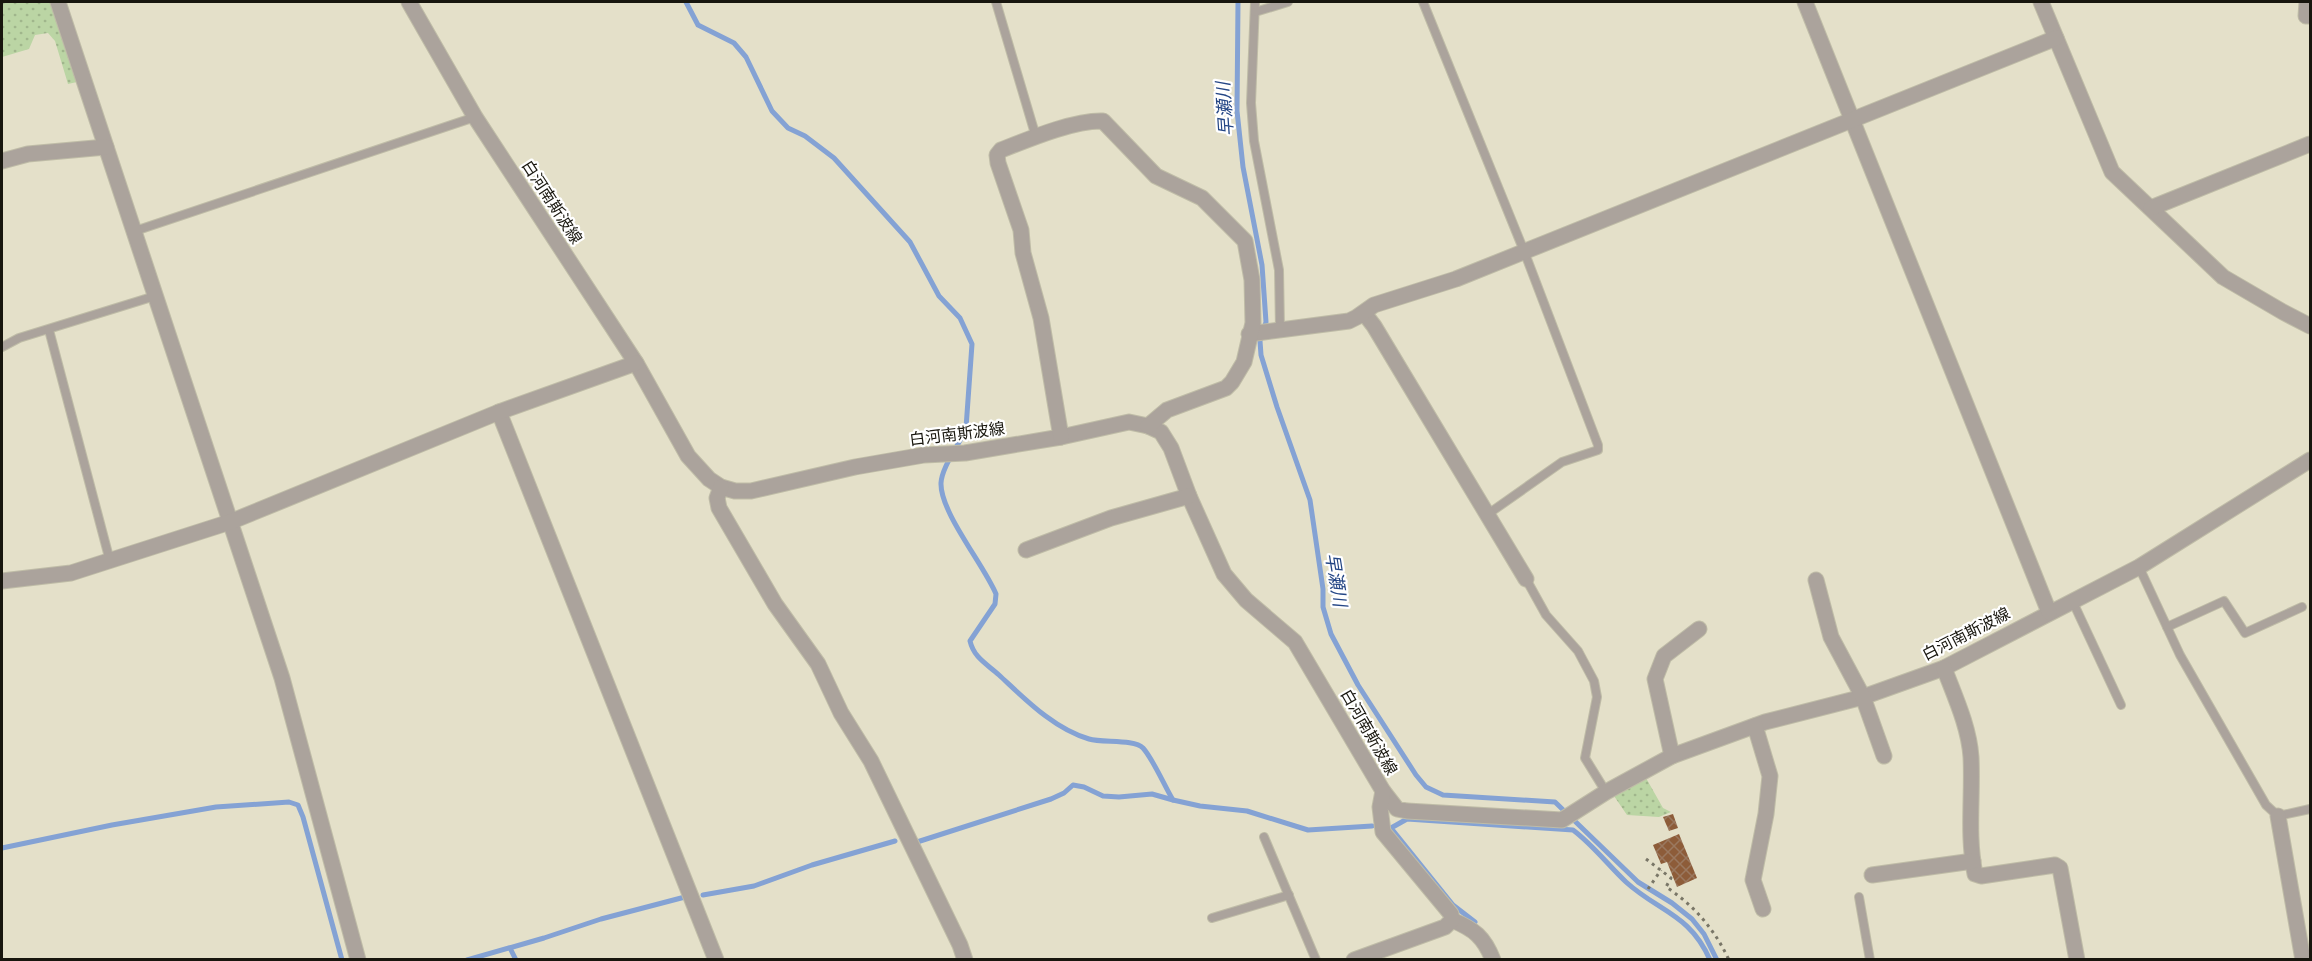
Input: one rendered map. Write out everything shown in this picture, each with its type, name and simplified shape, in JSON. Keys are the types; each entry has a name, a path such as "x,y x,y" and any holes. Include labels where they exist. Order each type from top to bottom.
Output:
{"street":[{"path":"58,2 282,678 358,960"},
{"name":"白河南斯波線","path":"409,2 475,117 636,363 688,456 709,479 721,487 735,491 751,491 855,466 924,455 965,453 1061,437 1129,422 1148,426 1161,432 1171,447 1224,574 1246,600 1295,642 1383,791 1397,809 1562,820 1585,808 1606,792 1672,756 1755,726 1863,697 1944,668 2139,567 2310,460"},
{"path":"1805,2 2049,612"},
{"path":"2041,2 2112,172 2223,277 2310,326"},
{"path":"2307,2 2306,16 2310,16"},
{"path":"1252,334 1349,321 1364,313 1374,304 1456,279 2056,38"},
{"path":"1061,437 1041,318 1023,253 1022,230 998,163 997,154 1001,150 1036,137 1092,121 1103,122 1156,176 1202,198 1245,241 1252,280 1253,323 1244,362 1226,388 1167,410 1148,426"},
{"path":"2151,208 2310,144"},
{"path":"2,161 28,154 106,147"},
{"path":"1364,313 1526,579"},
{"path":"2,581 71,573 230,522 499,412 636,363"},
{"path":"499,412 716,960"},
{"path":"721,487 717,498 719,508 774,604 818,664 841,713 871,761 960,945 965,960"},
{"path":"1026,550 1112,518 1190,496"},
{"path":"1816,580 1831,638 1863,697 1884,756"},
{"path":"1672,756 1655,679 1664,656 1699,629"},
{"path":"1944,668 1965,725 1971,756 1970,815 1975,874 1981,876 2055,865 2060,868 2077,960"},
{"path":"1755,726 1770,776 1766,814 1753,880 1763,909"},
{"path":"1383,791 1380,807 1383,832 1451,914 1452,921"},
{"path":"2278,816 2303,960"},
{"path":"1872,875 1973,861"},
{"path":"1353,960 1445,927 1452,921"},
{"path":"1452,921 1468,927 1486,942 1493,960"}],"lane":[{"path":"996,2 1036,137"},
{"path":"1256,2 1251,103 1254,141 1280,270 1276,331"},
{"path":"1255,12 1288,2"},
{"path":"1423,2 1524,251 1598,445 1598,450 1562,462 1488,514"},
{"path":"135,231 475,117"},
{"path":"2,347 19,338 155,296"},
{"path":"49,330 110,561"},
{"path":"2139,567 2180,656 2266,805 2278,816 2310,809"},
{"path":"1526,579 1546,615 1578,651 1594,681 1597,697 1585,758 1606,792"},
{"path":"2072,600 2121,705"},
{"path":"2167,627 2224,601 2246,633 2302,607"},
{"path":"1264,837 1316,960"},
{"path":"1212,918 1289,895"},
{"path":"1859,897 1870,960"}],"path":[{"path":"1646,859 1671,878 1666,887 1703,918 1717,935 1729,960"},
{"path":"1648,889 1661,870"}],"green space":[{"path":"2,2 50,2 77,82 68,84 55,41 48,33 35,35 29,49 2,57"},
{"path":"1646,778 1663,808 1671,812 1659,817 1627,815 1614,796"}],"building":[{"path":"1673,814 1678,828 1669,831 1663,817"},
{"path":"1679,834 1697,878 1677,887 1667,862 1661,864 1653,845"}],"waterway":[{"path":"686,2 698,25 734,43 746,57 772,111 788,128 805,136 834,158 910,242 939,296 960,318 972,344 966,428 944,469 941,483 947,508 996,594 995,604 970,641 978,656 1030,703 1064,728 1089,739 1139,745 1147,753 1173,800 1200,806 1247,811 1308,830 1372,826"},
{"name":"早瀬川","path":"1238,2 1237,111 1243,167 1262,265 1266,322 1260,341 1261,355 1310,500 1323,589 1323,607 1331,634 1358,685 1426,787 1443,795 1555,802 1638,882 1672,903 1692,919 1704,934 1717,960"},
{"path":"917,842 1051,799 1064,793 1073,785 1084,787 1103,796 1152,794 1173,800"},
{"path":"2,848 112,825 216,807 289,802 298,805 303,817 342,960"},
{"path":"1475,922 1453,905 1391,828 1407,819 1573,830 1626,882 1683,923 1702,945 1710,960"},
{"path":"703,895 754,886 812,865 895,841"},
{"path":"467,960 601,919 685,897"},
{"path":"510,948 516,960"}]}
